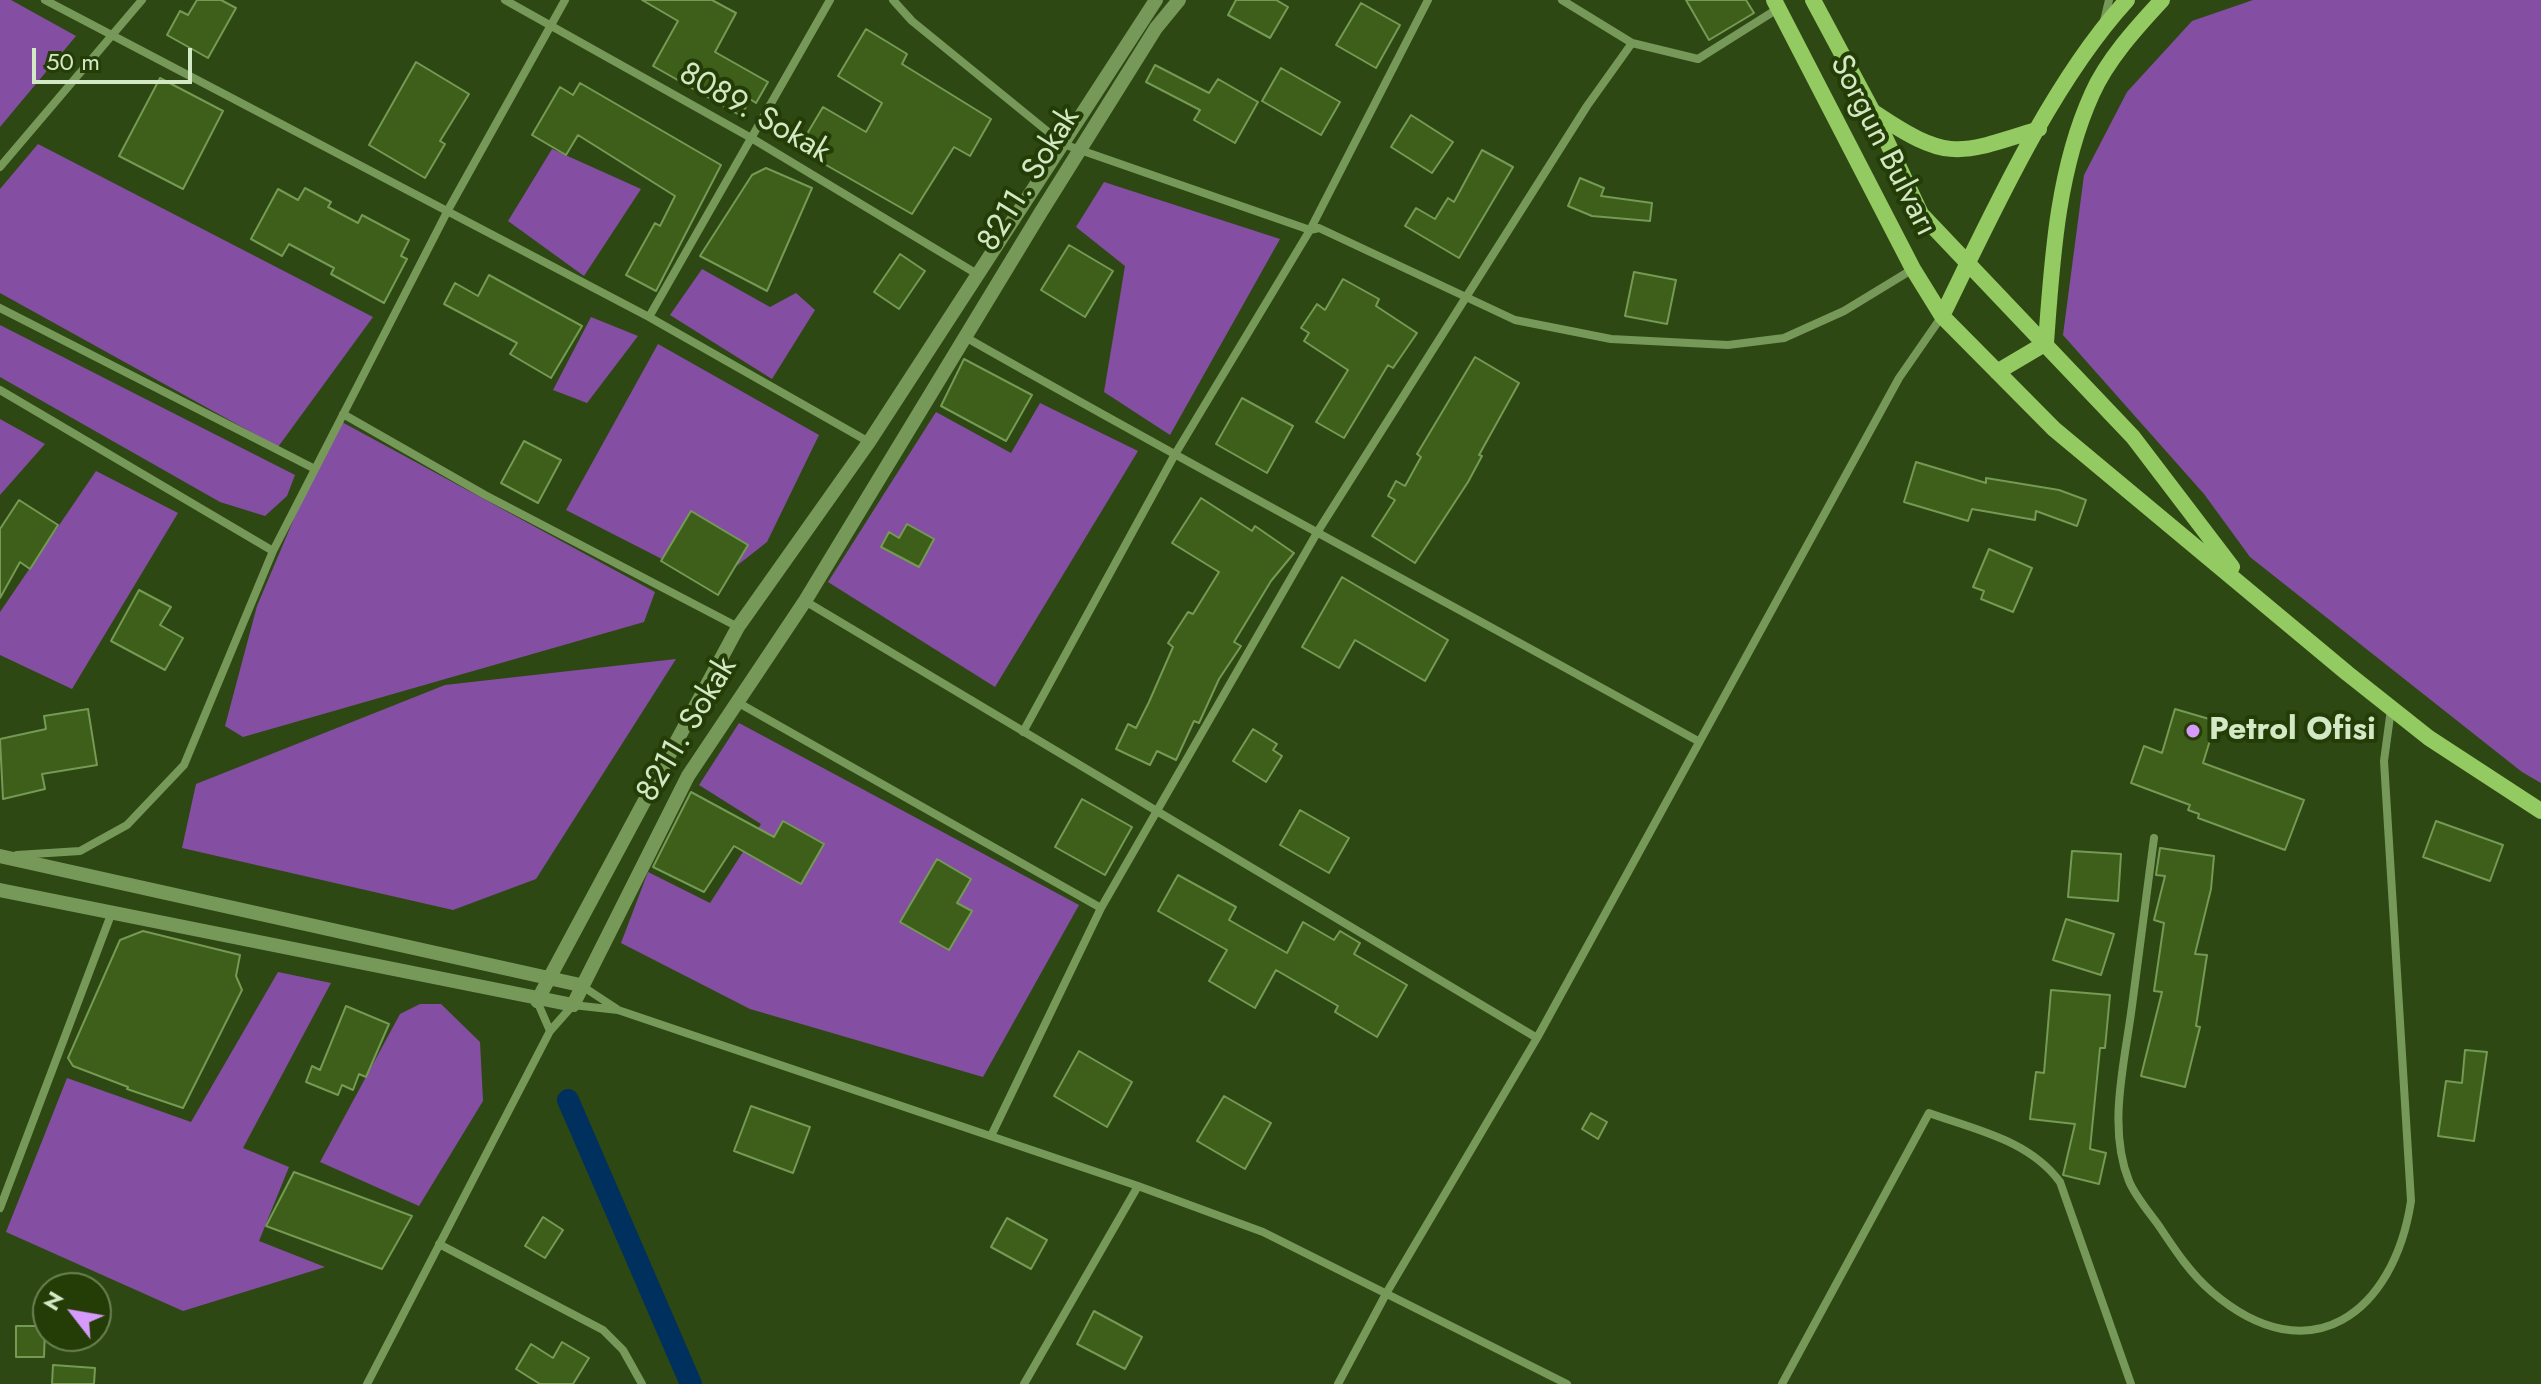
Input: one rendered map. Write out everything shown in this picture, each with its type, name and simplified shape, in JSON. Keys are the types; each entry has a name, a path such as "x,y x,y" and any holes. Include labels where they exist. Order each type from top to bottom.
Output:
{"main road":[{"name":"Sorgun Bulvarı","path":"1813,0 1873,112 1921,214 2133,437 2250,591"},
{"path":"1942,316 2039,129 2103,26 2127,0"},
{"path":"1997,372 2046,343 2057,227 2076,137 2092,92 2137,26 2162,0"},
{"name":"Sorgun Bulvarı","path":"1776,4 1913,269 1942,316 2054,429 2250,591"},
{"path":"1873,112 1917,141 1948,150 1977,149 2039,129"},
{"path":"2250,591 2429,738 2541,811"}],"street":[{"path":"45,0 649,317 869,442"},
{"path":"0,167 142,0"},
{"name":"8089. Sokak","path":"505,0 753,139 977,274"},
{"path":"0,856 80,851 127,825 184,765 273,551 448,210 565,0"},
{"path":"649,317 830,0"},
{"path":"893,0 912,21 1063,144 1310,230 1319,228 1515,320 1611,339 1728,345 1784,338 1844,311 1913,269"},
{"path":"550,1031 537,1001 548,976 738,627 869,442 1156,0"},
{"name":"8211. Sokak","path":"573,1005 580,985 688,776 805,601 1041,212 1156,28 1179,0"},
{"path":"1023,732 1174,456 1310,230 1428,0"},
{"path":"1562,0 1632,43 1698,59 1776,4"},
{"path":"2103,26 2109,0"},
{"path":"991,1136 1101,908 1318,531 1587,106 1632,43"},
{"path":"0,308 315,469"},
{"path":"1338,1384 1387,1292 1537,1038 1899,378 1942,316"},
{"path":"967,338 1174,456 1318,531 1698,741"},
{"path":"0,390 273,551"},
{"path":"343,414 485,495 738,627"},
{"path":"805,601 1537,1038"},
{"path":"737,702 1101,908"},
{"path":"2154,838 2119,1109 2129,1182 2197,1278 2234,1308 2284,1329 2332,1326 2357,1313 2382,1285 2403,1241 2411,1201 2384,761 2391,709"},
{"path":"0,856 548,976 580,985 618,1010"},
{"path":"0,890 537,1001 618,1010 1138,1186 1263,1232 1567,1384"},
{"path":"0,1208 112,912"},
{"path":"367,1384 550,1031 573,1005"},
{"path":"1782,1384 1929,1113 2028,1149 2052,1171 2060,1182 2131,1384"},
{"path":"1024,1384 1138,1186"},
{"path":"439,1244 603,1330 623,1350 642,1384"}],"shaded area":[{"path":"0,0 11,0 76,36 0,127"},
{"path":"2253,0 2541,0 2541,783 2522,772 2250,557 2204,494 2063,335 2084,175 2127,92 2192,21"},
{"path":"38,144 373,317 278,447 0,293 0,189"},
{"path":"552,149 641,189 584,276 508,221"},
{"path":"1104,182 1280,239 1170,435 1104,392 1125,266 1076,227"},
{"path":"702,269 770,307 796,293 815,310 772,379 670,315"},
{"path":"591,317 638,336 587,403 553,390"},
{"path":"0,325 295,475 287,496 265,516 220,502 0,377"},
{"path":"658,344 819,435 767,542 725,575 703,580 566,510"},
{"path":"1040,403 1138,451 995,687 828,582 936,412 1011,453"},
{"path":"0,419 45,444 0,495"},
{"path":"340,421 655,592 644,622 243,737 225,726 257,606 315,469"},
{"path":"96,471 178,513 72,689 0,655 0,612"},
{"path":"676,659 536,879 453,910 182,848 196,784 445,685"},
{"path":"739,723 1079,905 983,1077 750,1009 621,943 648,872 710,903 761,824 699,785"},
{"path":"278,972 331,983 243,1148 289,1167 259,1241 325,1267 183,1311 112,1279 112,1272 96,1272 6,1232 67,1078 191,1122"},
{"path":"420,1004 441,1004 480,1042 483,1101 419,1206 320,1162 400,1014"}],"building":[{"path":"197,0 221,0 236,8 208,58 167,35 180,11 188,15"},
{"path":"642,0 712,0 736,13 715,52 768,82 756,103 750,99 741,116 653,66 678,21"},
{"path":"1236,0 1276,0 1288,7 1270,38 1228,15"},
{"path":"1686,0 1746,0 1754,13 1709,40"},
{"path":"1361,3 1400,25 1376,68 1336,45"},
{"path":"866,29 907,54 902,64 991,119 970,156 954,147 912,214 798,149 823,107 866,132 882,103 838,76"},
{"path":"416,62 469,94 440,141 445,144 425,178 369,145"},
{"path":"1155,65 1209,93 1218,79 1258,102 1235,143 1194,120 1200,110 1146,82"},
{"path":"1281,68 1340,102 1321,135 1262,101"},
{"path":"160,78 223,111 183,189 119,156"},
{"path":"580,83 721,165 656,291 626,275 655,223 660,226 675,196 578,135 566,155 532,135 560,87 573,95"},
{"path":"1411,115 1453,142 1432,173 1391,147"},
{"path":"1482,150 1513,167 1459,258 1405,226 1416,208 1435,219 1448,198 1454,202"},
{"path":"766,168 812,188 767,291 700,256 752,175"},
{"path":"1580,178 1604,188 1601,196 1652,203 1650,221 1592,216 1568,206"},
{"path":"305,188 331,202 328,207 358,223 362,215 409,240 401,256 407,259 384,303 331,274 334,268 289,244 282,256 251,239 278,189 298,200"},
{"path":"1069,245 1113,271 1085,317 1041,290"},
{"path":"900,254 925,271 899,309 874,292"},
{"path":"1634,272 1676,280 1667,324 1625,316"},
{"path":"489,275 582,326 551,378 510,354 517,343 444,304 455,283 478,296"},
{"path":"1343,279 1379,299 1376,306 1417,333 1393,368 1388,365 1344,438 1316,422 1348,370 1304,341 1309,333 1301,328 1317,304 1325,310"},
{"path":"1475,357 1519,383 1479,455 1482,456 1468,482 1415,563 1372,536 1395,500 1388,496 1396,481 1405,486 1421,457 1417,454"},
{"path":"964,359 1032,395 1006,441 941,406"},
{"path":"1242,398 1293,426 1267,473 1216,444"},
{"path":"524,441 561,460 538,503 501,483"},
{"path":"1916,462 1986,483 1986,478 2059,490 2086,500 2077,526 2036,511 2035,520 1972,509 1968,521 1904,502"},
{"path":"1201,498 1252,531 1255,526 1294,553 1271,581 1234,642 1241,646 1219,679 1199,723 1194,721 1176,760 1157,751 1150,765 1116,749 1128,724 1136,728 1149,702 1173,647 1168,643 1188,612 1193,614 1219,572 1172,543"},
{"path":"19,500 58,525 30,569 20,562 0,598 0,529"},
{"path":"691,511 748,545 718,595 661,561"},
{"path":"907,524 934,539 919,567 881,547 889,532 899,538"},
{"path":"1989,549 2032,568 2013,612 1981,599 1984,591 1973,587"},
{"path":"1342,577 1448,640 1425,681 1355,640 1339,668 1302,647"},
{"path":"139,590 171,607 160,625 183,638 165,670 111,641"},
{"path":"88,709 97,765 42,774 45,789 3,799 0,739 46,729 44,716"},
{"path":"2175,709 2216,721 2203,763 2304,800 2285,850 2198,818 2199,814 2188,810 2190,805 2131,783 2144,746 2162,753"},
{"path":"1253,729 1277,744 1273,750 1282,756 1266,782 1233,761"},
{"path":"691,792 774,837 783,821 824,844 801,884 734,846 704,892 653,867"},
{"path":"1082,799 1132,827 1105,875 1055,847"},
{"path":"1300,810 1349,838 1329,873 1280,845"},
{"path":"2436,821 2503,845 2490,881 2423,857"},
{"path":"2160,848 2214,856 2211,889 2195,954 2207,955 2196,1026 2200,1027 2185,1087 2141,1076 2162,992 2154,991 2164,923 2154,920 2165,876 2156,875"},
{"path":"2072,851 2121,854 2118,901 2068,897"},
{"path":"937,859 971,879 957,903 972,911 949,950 900,922"},
{"path":"1178,875 1236,907 1229,920 1287,953 1303,922 1334,940 1340,931 1360,943 1354,954 1407,985 1377,1037 1335,1012 1338,1006 1276,970 1255,1008 1209,981 1227,950 1158,911"},
{"path":"2066,919 2114,934 2101,975 2053,960"},
{"path":"143,931 240,955 236,976 242,990 183,1108 73,1066 68,1058 120,940"},
{"path":"2051,990 2110,995 2105,1048 2100,1048 2090,1149 2106,1153 2099,1184 2063,1175 2075,1124 2030,1119 2036,1072 2044,1073"},
{"path":"346,1006 389,1024 366,1077 359,1074 353,1090 342,1085 338,1095 306,1082 312,1066 320,1070"},
{"path":"2465,1050 2487,1052 2474,1141 2438,1136 2446,1081 2462,1083"},
{"path":"1079,1051 1132,1082 1107,1127 1054,1096"},
{"path":"1224,1096 1271,1123 1245,1169 1197,1141"},
{"path":"751,1106 810,1127 793,1173 734,1151"},
{"path":"1591,1113 1607,1122 1598,1139 1582,1129"},
{"path":"294,1172 412,1216 382,1269 266,1226"},
{"path":"543,1217 563,1230 545,1258 525,1246"},
{"path":"1007,1218 1047,1240 1031,1269 991,1247"},
{"path":"1094,1311 1142,1337 1125,1369 1077,1344"},
{"path":"16,1326 32,1326 32,1352 44,1352 44,1357 16,1357"},
{"path":"562,1342 589,1358 573,1384 540,1384 516,1369 531,1344 553,1358"},
{"path":"53,1365 95,1368 94,1384 52,1384"}],"waterway":[{"path":"568,1100 691,1384"}],"place":[{"name":"Petrol Ofisi","path":"2193,731"}]}
